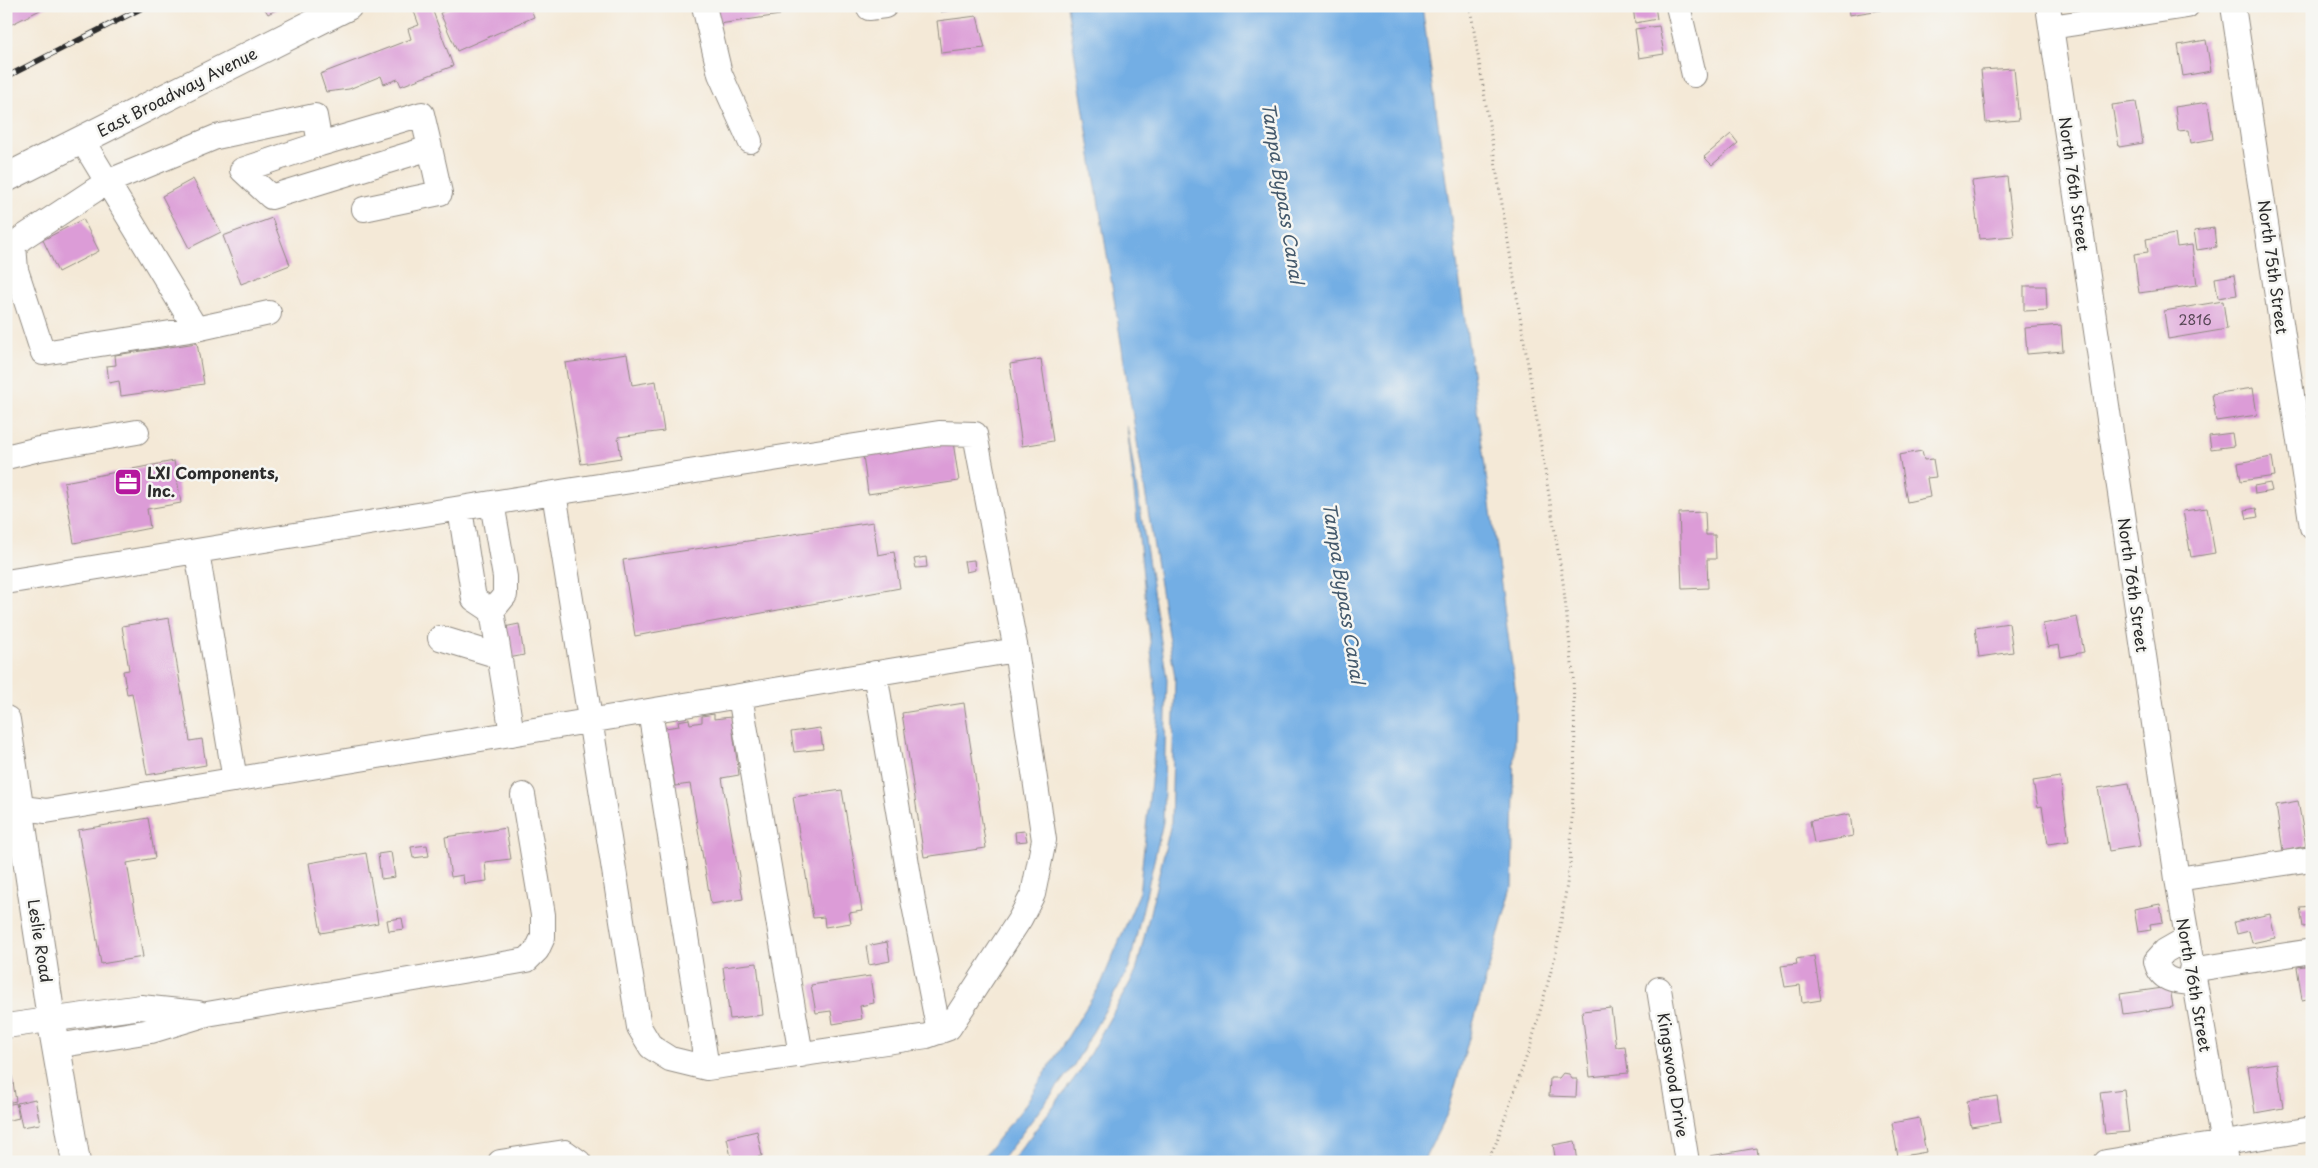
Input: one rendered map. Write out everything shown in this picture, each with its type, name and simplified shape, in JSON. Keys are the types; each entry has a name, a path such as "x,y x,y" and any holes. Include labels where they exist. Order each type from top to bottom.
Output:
{"main road":[{"name":"East Broadway Avenue","path":"6,178 348,6"},
{"name":"Leslie Road","path":"6,720 13,806 76,1162"}],"street":[{"path":"704,6 720,74 750,141"},
{"path":"868,6 869,8 885,6"},
{"path":"1678,6 1694,75"},
{"path":"2050,17 2187,6"},
{"name":"North 75th Street","path":"2233,6 2304,434 2312,527"},
{"name":"North 76th Street","path":"2050,17 2186,939 2224,1152"},
{"path":"364,209 440,193 430,148 422,114 320,144 242,170 271,197 430,148"},
{"path":"269,313 196,329 42,353 16,270 14,246 22,238 107,182 216,137 315,116 320,144"},
{"path":"82,140 196,329"},
{"path":"6,457 39,449 137,432"},
{"path":"6,582 460,508 554,493 938,433 975,434 1016,650 1044,840 1034,894 1020,919 949,1028 927,1036 708,1068 670,1059 651,1047 639,1027 554,493"},
{"path":"492,503 505,577 505,595 492,611"},
{"path":"460,508 474,599 492,611 512,734"},
{"path":"197,552 235,780"},
{"path":"440,638 500,656"},
{"path":"13,806 46,811 1016,650"},
{"path":"875,673 913,900 939,1032"},
{"path":"740,696 801,1055"},
{"path":"650,711 708,1068"},
{"path":"56,1046 152,1031 207,1014 527,960 537,950 543,937 543,915 523,795"},
{"path":"2177,880 2312,859"},
{"path":"2186,939 2165,952 2156,961 2162,975 2168,979 2192,976 2312,951"},
{"name":"Kingswood Drive","path":"1659,989 1687,1162"},
{"path":"6,1026 51,1018 141,1007 207,1014"},
{"path":"2106,1162 2224,1152 2312,1129"},
{"path":"500,1162 572,1157"}],"path":[{"path":"1470,6 1563,582 1573,674 1574,745 1570,865 1556,953 1531,1044 1487,1162"}],"water":[{"name":"Tampa Bypass Canal","path":"1067,6 1422,6 1516,694 1512,887 1448,1112 1423,1162 1011,1162 1080,1071 1136,972 1171,823 1175,678"},
{"path":"1127,426 1167,679 1163,822 1129,968 1074,1065 1000,1162 979,1162 1023,1108 1101,984 1139,894 1158,715"}],"building":[{"path":"6,6 48,6 6,27"},
{"path":"263,6 283,6 268,14"},
{"path":"412,6 431,6 453,66 401,86 398,79 384,84 381,76 349,89 326,92 320,74 411,39 408,29 419,25"},
{"path":"455,6 530,6 534,17 457,51 440,13"},
{"path":"716,6 779,6 780,15 719,24"},
{"path":"940,6 966,6 966,7 941,12"},
{"path":"1633,6 1655,6 1657,19 1635,23"},
{"path":"1848,6 1880,6 1881,10 1849,15"},
{"path":"977,16 985,48 941,53 937,21"},
{"path":"1659,26 1664,54 1639,58 1635,29"},
{"path":"2206,40 2211,71 2183,76 2178,45"},
{"path":"2014,68 2019,120 1986,123 1981,70"},
{"path":"2136,102 2143,143 2119,147 2112,105"},
{"path":"2208,102 2213,139 2191,143 2189,130 2178,131 2175,107"},
{"path":"1731,134 1738,143 1712,165 1704,157"},
{"path":"2007,177 2014,236 1979,239 1972,181"},
{"path":"193,179 221,232 189,248 162,196"},
{"path":"272,218 290,265 241,284 223,236"},
{"path":"83,219 99,251 58,272 43,240"},
{"path":"2214,228 2216,247 2197,250 2194,231"},
{"path":"2175,234 2177,247 2192,245 2197,285 2139,293 2134,254 2148,252 2146,239"},
{"path":"2234,275 2237,295 2218,298 2215,278"},
{"path":"2024,286 2046,286 2047,310 2024,311"},
{"path":"2223,301 2227,329 2168,339 2164,311"},
{"path":"2061,325 2063,351 2027,354 2025,328"},
{"path":"197,343 204,384 121,396 119,381 109,383 107,366 116,365 115,355"},
{"path":"627,354 632,385 656,381 664,431 618,437 621,458 581,464 565,363"},
{"path":"1041,359 1053,441 1022,446 1010,364"},
{"path":"2253,388 2257,415 2216,421 2212,394"},
{"path":"2232,433 2234,446 2211,449 2209,436"},
{"path":"953,442 959,481 868,494 863,455"},
{"path":"1922,451 1924,460 1933,459 1936,477 1927,478 1930,497 1907,502 1899,455"},
{"path":"2272,457 2275,476 2241,481 2238,463"},
{"path":"174,461 181,503 147,509 150,528 74,543 64,482"},
{"path":"2270,483 2272,491 2255,494 2254,486"},
{"path":"2207,508 2215,553 2191,557 2183,511"},
{"path":"2256,508 2258,517 2247,519 2245,510"},
{"path":"1705,512 1706,535 1715,535 1716,559 1707,559 1708,588 1682,589 1679,513"},
{"path":"873,522 878,555 894,552 900,588 635,636 623,560"},
{"path":"926,557 927,567 916,568 914,559"},
{"path":"974,560 975,570 966,572 964,561"},
{"path":"2077,617 2084,652 2061,657 2059,645 2048,647 2043,624"},
{"path":"169,618 190,741 202,739 206,765 147,775 132,693 127,694 123,671 129,670 122,626"},
{"path":"2009,623 2013,652 1979,657 1975,628"},
{"path":"519,624 524,655 509,658 504,627"},
{"path":"964,703 986,848 924,857 902,713"},
{"path":"714,714 714,719 731,717 739,775 722,778 743,899 711,904 690,784 675,786 665,728 679,726 678,721 689,719 690,724 702,722 702,716"},
{"path":"820,728 823,749 794,752 791,732"},
{"path":"2060,777 2069,841 2048,844 2042,806 2038,807 2033,781"},
{"path":"2129,783 2140,846 2109,851 2098,788"},
{"path":"842,790 862,911 849,913 851,923 825,927 824,917 813,918 793,797"},
{"path":"2298,801 2306,846 2283,851 2276,805"},
{"path":"1850,814 1853,836 1814,843 1810,821"},
{"path":"148,818 155,858 127,863 143,957 101,964 78,830"},
{"path":"506,828 511,859 485,862 487,881 464,884 463,875 451,877 445,837"},
{"path":"1025,831 1027,841 1016,842 1015,832"},
{"path":"427,845 429,856 413,858 411,847"},
{"path":"391,852 395,877 381,879 378,854"},
{"path":"366,853 378,923 321,933 309,863"},
{"path":"2160,904 2163,922 2150,924 2151,930 2138,932 2134,909"},
{"path":"2312,906 2312,926 2303,927 2300,907"},
{"path":"2270,914 2275,938 2252,943 2249,931 2237,934 2234,922"},
{"path":"402,918 404,929 389,931 387,920"},
{"path":"887,942 890,961 869,965 866,946"},
{"path":"1814,956 1821,1000 1802,1003 1800,985 1785,987 1781,966 1797,964 1796,959"},
{"path":"757,963 763,1015 730,1019 723,967"},
{"path":"2312,965 2312,998 2302,1000 2297,967"},
{"path":"870,976 874,1003 860,1006 862,1019 833,1024 831,1011 816,1013 811,985"},
{"path":"2170,987 2173,1007 2123,1014 2120,994"},
{"path":"1611,1008 1616,1047 1625,1046 1628,1073 1590,1077 1582,1011"},
{"path":"2277,1063 2283,1108 2255,1113 2248,1067"},
{"path":"1563,1073 1569,1074 1572,1079 1577,1079 1576,1097 1549,1096 1550,1078 1559,1078"},
{"path":"12,1076 16,1101 6,1103 6,1077"},
{"path":"2124,1089 2129,1132 2105,1134 2100,1092"},
{"path":"1997,1096 2001,1122 1971,1127 1967,1101"},
{"path":"35,1099 40,1124 22,1127 17,1103"},
{"path":"16,1103 19,1118 6,1121 6,1105"},
{"path":"1919,1118 1926,1152 1898,1157 1892,1123"},
{"path":"757,1131 762,1156 732,1162 727,1138"},
{"path":"1575,1141 1578,1162 1556,1162 1553,1145"},
{"path":"1757,1148 1759,1162 1710,1162 1710,1156"}],"railway":[{"path":"6,77 146,6"}],"place":[{"name":"LXI Components, Inc.","path":"128,482"}]}
